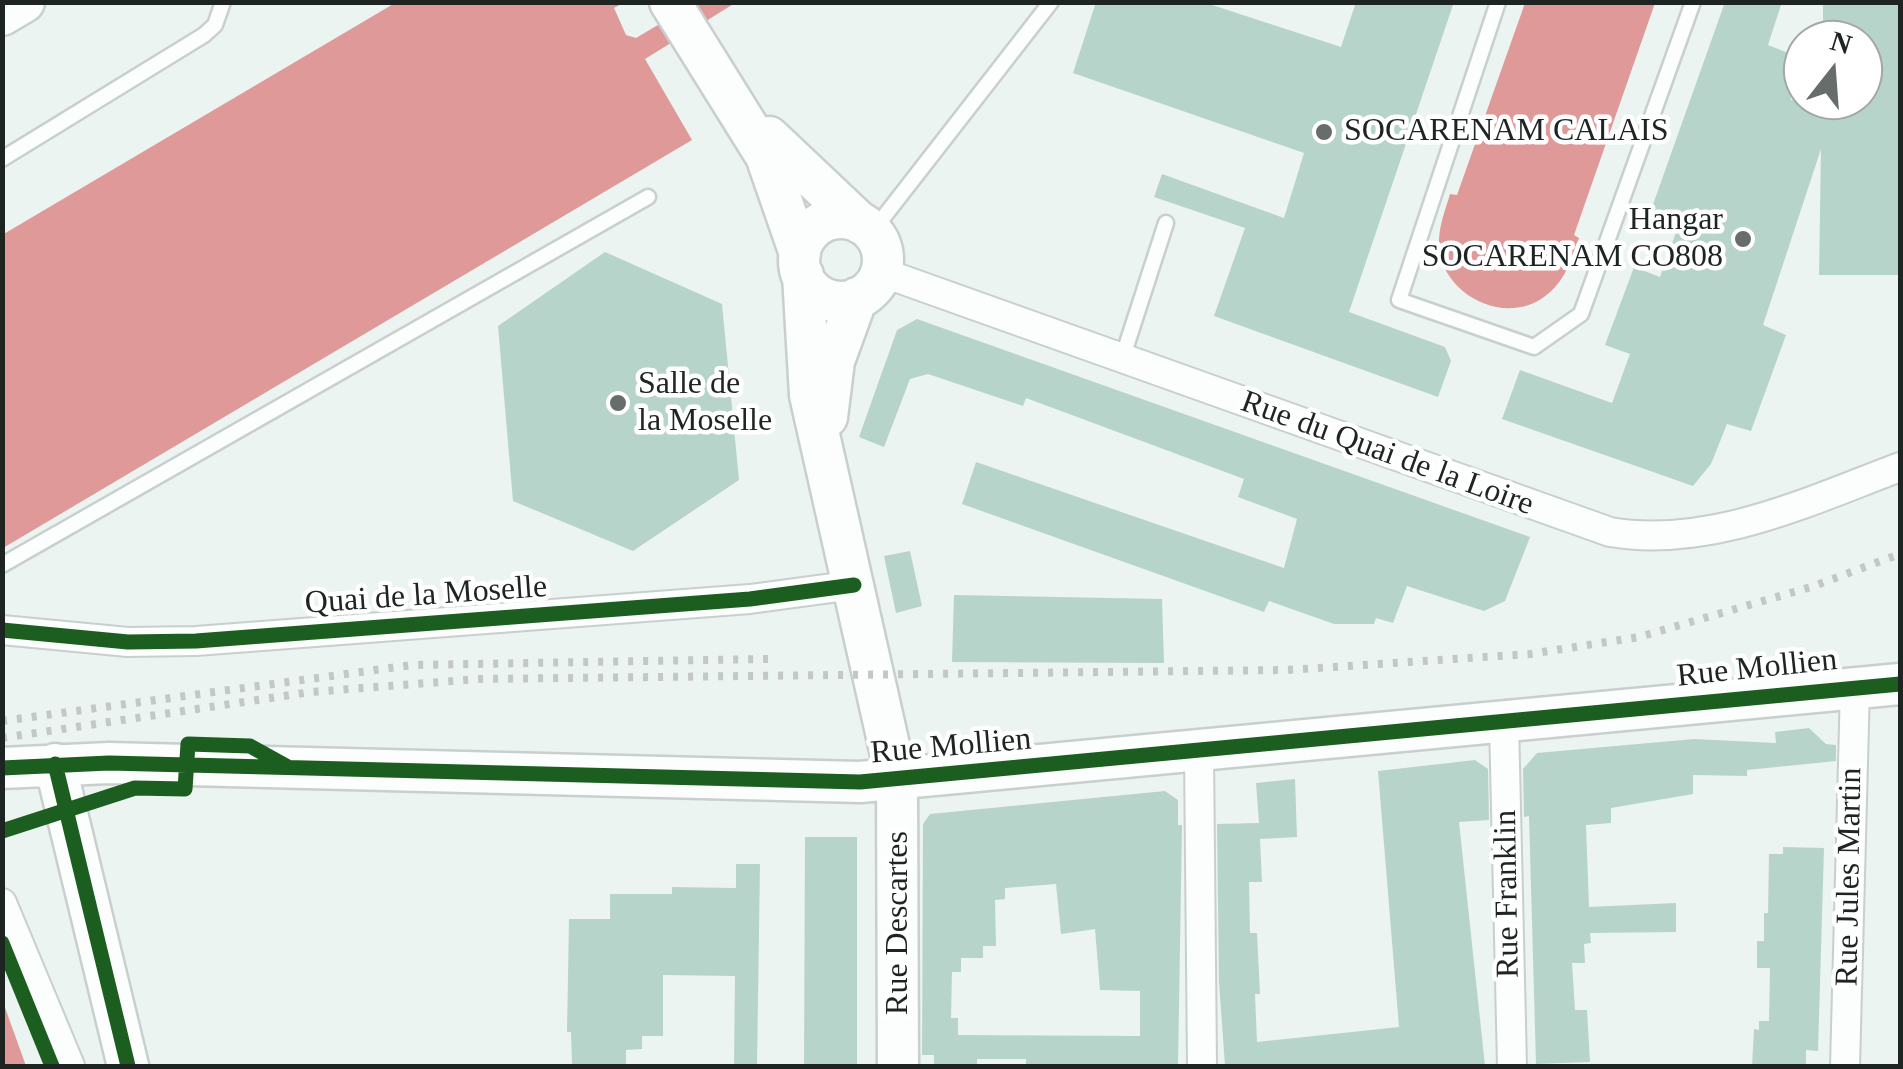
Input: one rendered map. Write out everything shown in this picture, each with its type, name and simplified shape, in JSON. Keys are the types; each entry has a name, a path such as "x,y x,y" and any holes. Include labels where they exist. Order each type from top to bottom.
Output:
{"street":[{"path":"2,15 24,2"},
{"path":"670,2 730,92 776,178 810,288 828,300 869,285"},
{"path":"730,92 803,174 866,227 882,251 831,379 828,460"},
{"path":"828,460 810,395 801,265 808,234 819,224 840,218 866,227"},
{"name":"Rue du Quai de la Loire","path":"869,285 1122,360 1578,522 1637,537 1669,538 1742,522 1900,466"},
{"name":"Rue Descartes","path":"828,460 896,780 898,1066"},
{"name":"Quai de la Moselle","path":"2,630 128,642 196,641 750,599 854,584"},
{"name":"Rue Mollien","path":"2,768 54,764 756,783 896,780 1900,684"},
{"name":"Rue Jules Martin","path":"1845,1066 1855,687"},
{"name":"Rue Franklin","path":"1504,722 1512,1066"},
{"path":"1199,752 1202,1066"},
{"path":"54,764 128,1066"},
{"path":"2,903 70,1066"}],"lane":[{"path":"2,159 204,35 216,25 223,2"},
{"path":"866,227 1051,2"},
{"path":"1498,2 1400,300 1534,347 1581,314 1693,2"},
{"path":"2,565 648,197"},
{"path":"1122,360 1166,222"}],"shaded area":[{"path":"395,3 623,3 614,8 626,35 636,38 695,3 735,3 645,59 692,140 3,548 2,235"},
{"path":"1525,3 1655,3 1574,235 1579,238 1570,263 1557,285 1544,297 1528,305 1494,307 1463,292 1451,279 1443,264 1439,240 1450,194 1457,195"},
{"path":"3,1002 26,1066 3,1066"}],"building":[{"name":"SOCARENAM CALAIS","path":"1096,2 1203,2 1341,47 1356,2 1454,2 1349,312 1445,347 1451,361 1438,397 1214,316 1245,228 1154,197 1162,174 1284,218 1304,153 1073,73"},
{"name":"Hangar SOCARENAM CO808","path":"1725,2 1782,2 1768,45 1783,51 1783,120 1883,120 1883,20 1823,20 1823,2 1900,2 1900,275 1819,275 1821,149 1763,325 1786,335 1751,431 1727,424 1711,464 1693,486 1502,419 1520,370 1612,403 1630,354 1605,345 1634,267 1660,277 1680,221 1651,210"},
{"name":"Salle de la Moselle","path":"605,252 722,304 739,480 633,551 513,501 498,326"},
{"path":"917,319 1530,537 1505,601 1484,611 1407,586 1393,623 1376,618 1374,624 1334,624 1269,601 1264,612 962,504 976,462 1284,568 1297,519 1238,497 1244,479 1026,398 1023,406 928,374 910,379 884,447 859,437 897,330"},
{"path":"910,551 922,606 896,613 884,556"},
{"path":"954,595 1162,599 1164,663 952,662"},
{"path":"1809,728 1826,744 1836,745 1836,761 1747,770 1747,776 1693,775 1693,794 1611,808 1611,823 1586,825 1589,907 1676,903 1676,932 1590,933 1591,943 1584,944 1585,963 1572,963 1575,1010 1587,1010 1590,1062 1536,1064 1529,816 1524,817 1523,769 1537,753 1694,739 1776,743 1775,732"},
{"path":"1475,760 1488,769 1489,820 1459,822 1485,1066 1225,1066 1219,982 1217,824 1259,823 1256,783 1295,779 1297,837 1260,839 1262,882 1249,882 1250,933 1257,933 1257,1042 1399,1027 1378,771"},
{"path":"1165,791 1178,800 1178,825 1182,825 1178,1066 1026,1066 1026,1059 977,1059 977,1066 934,1066 934,1055 922,1055 923,824 930,814","holes":["1056,884 1061,934 1095,929 1100,990 1140,991 1140,1036 958,1035 958,1018 951,1018 952,972 961,972 961,958 983,958 983,946 996,946 995,900 1005,899 1005,888"]},
{"path":"805,837 857,837 857,1066 804,1066"},
{"path":"1783,847 1824,848 1818,1051 1806,1050 1806,1066 1752,1066 1754,1029 1759,1030 1759,1021 1769,1021 1770,968 1757,968 1757,941 1764,941 1764,913 1768,913 1769,854 1783,854"},
{"path":"736,864 760,864 757,1066 734,1066 735,976 663,975 663,1036 642,1036 642,1049 626,1050 626,1065 572,1064 571,1032 567,1032 569,919 610,919 610,894 672,894 672,887 736,888"}],"railway":[{"path":"2,738 311,692 479,679 1287,670 1530,654 1639,637 1811,587 1900,554"},
{"path":"2,721 412,665 768,659"}],"cycle path":[{"path":"2,630 128,642 196,641 750,599 854,585"},
{"path":"2,768 109,763 860,782 1900,684"},
{"path":"2,831 135,788 185,789 188,744 250,746 288,767"},
{"path":"55,764 128,1066"},
{"path":"2,943 52,1066"}],"place":[{"name":"SOCARENAM CALAIS","path":"1324,132"},
{"name":"Hangar SOCARENAM CO808","path":"1743,239"},
{"name":"Salle de la Moselle","path":"618,403"}]}
